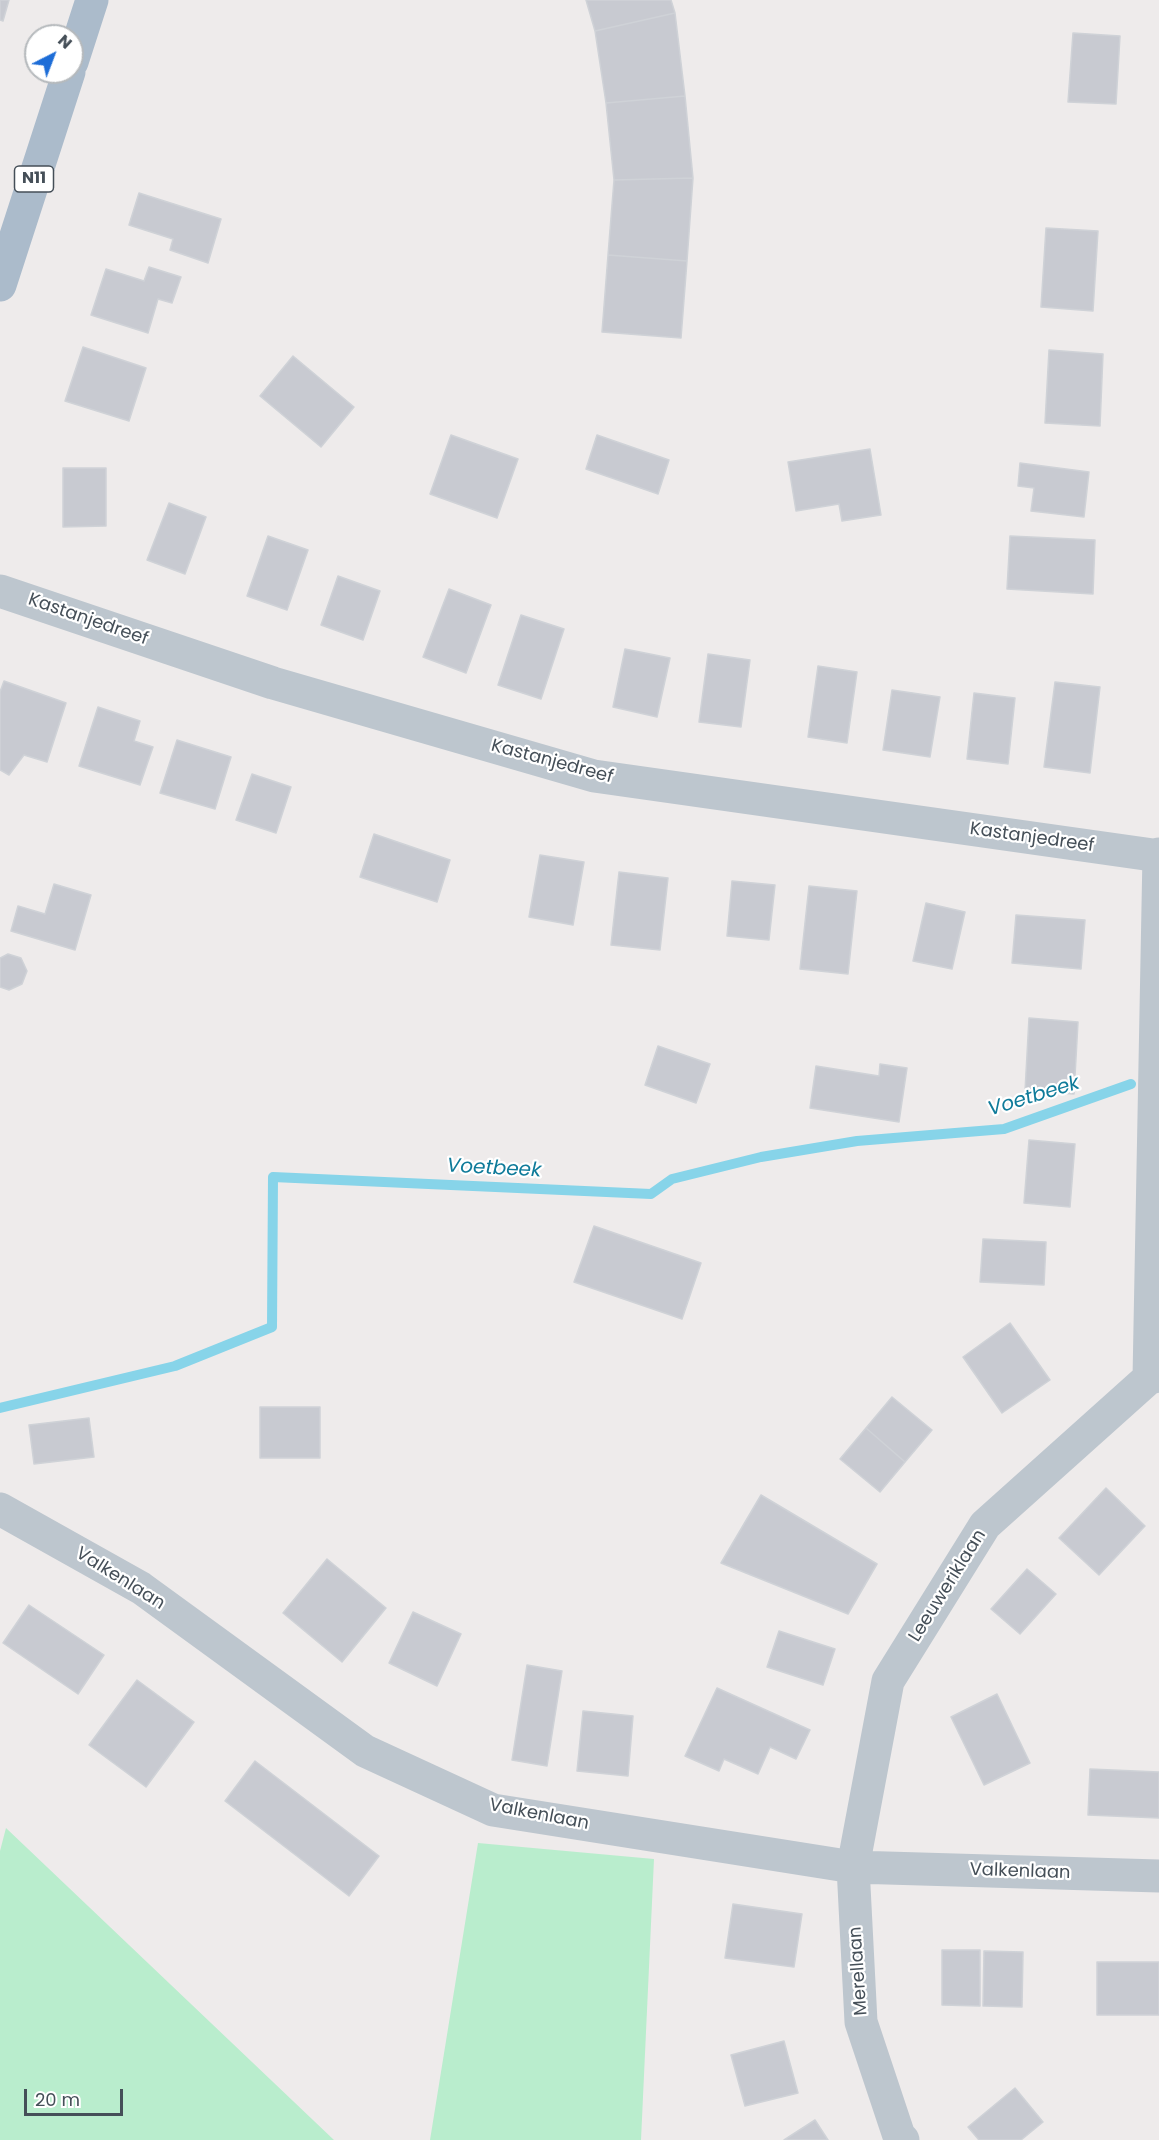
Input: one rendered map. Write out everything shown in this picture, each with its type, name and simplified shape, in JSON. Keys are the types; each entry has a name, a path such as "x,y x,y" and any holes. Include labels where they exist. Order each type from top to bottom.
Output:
{"main road":[{"path":"84,25 92,0"},
{"name":"N11","path":"0,285 65,84"}],"street":[{"name":"Kastanjedreef","path":"0,591 273,683 594,776 1159,855"},
{"path":"1154,1377 1159,855"},
{"name":"Leeuweriklaan","path":"853,1867 888,1681 985,1525 1154,1377"},
{"name":"Valkenlaan","path":"0,1509 141,1588 365,1751 493,1810 853,1867 1159,1876"},
{"name":"Merellaan","path":"853,1867 861,2022 899,2136 903,2140"}],"green space":[{"path":"6,1828 334,2140 0,2140 0,1851"},
{"path":"478,1843 654,1859 641,2140 430,2140"}],"building":[{"path":"0,0 9,0 3,21 0,20"},
{"path":"586,0 671,0 675,13 595,31"},
{"path":"675,13 685,96 606,103 595,31"},
{"path":"1073,33 1120,36 1116,104 1068,102"},
{"path":"685,96 693,178 614,180 606,103"},
{"path":"693,178 687,261 608,255 614,180"},
{"path":"139,193 221,219 208,263 170,250 173,239 129,225"},
{"path":"1046,228 1098,231 1093,311 1041,307"},
{"path":"608,255 687,261 681,338 602,332"},
{"path":"149,267 181,277 172,303 158,299 148,333 91,315 106,269 144,281"},
{"path":"83,347 146,368 129,421 65,401"},
{"path":"1049,350 1103,354 1100,426 1045,423"},
{"path":"293,356 354,407 321,447 260,396"},
{"path":"451,435 518,459 497,518 430,494"},
{"path":"597,435 669,460 658,494 586,469"},
{"path":"870,449 881,515 842,521 839,504 796,511 788,462"},
{"path":"1020,463 1089,472 1084,517 1031,511 1034,488 1018,486"},
{"path":"63,468 106,468 106,526 63,527"},
{"path":"169,503 206,517 185,574 147,560"},
{"path":"268,536 308,550 287,610 247,596"},
{"path":"1010,536 1095,540 1093,594 1007,589"},
{"path":"338,576 380,591 363,640 321,625"},
{"path":"449,589 491,605 466,673 423,657"},
{"path":"521,615 564,629 541,699 498,685"},
{"path":"625,649 670,658 657,717 613,707"},
{"path":"708,654 750,660 741,727 699,722"},
{"path":"818,666 857,672 847,743 808,737"},
{"path":"4,681 66,703 47,762 24,755 9,775 0,770 0,692"},
{"path":"1055,682 1100,687 1090,773 1044,767"},
{"path":"892,690 940,697 930,757 883,750"},
{"path":"974,693 1015,698 1008,764 967,759"},
{"path":"98,707 140,721 134,741 153,747 140,785 79,766"},
{"path":"177,740 231,757 215,809 160,793"},
{"path":"252,774 291,787 276,833 236,820"},
{"path":"374,834 450,860 437,902 360,877"},
{"path":"540,855 584,862 573,925 529,917"},
{"path":"619,872 668,878 660,950 611,945"},
{"path":"732,881 775,885 769,940 727,936"},
{"path":"54,884 91,895 75,950 11,931 18,906 45,914"},
{"path":"809,886 857,891 848,974 800,969"},
{"path":"926,903 965,912 952,969 913,961"},
{"path":"1016,915 1085,920 1081,969 1012,963"},
{"path":"8,954 21,958 27,971 22,984 9,990 0,987 0,958"},
{"path":"1029,1018 1078,1022 1074,1094 1025,1091"},
{"path":"658,1046 710,1064 696,1103 645,1085"},
{"path":"880,1064 907,1068 899,1122 810,1108 816,1066 879,1076"},
{"path":"1029,1140 1075,1144 1070,1207 1024,1203"},
{"path":"594,1226 701,1263 682,1319 574,1282"},
{"path":"983,1239 1046,1242 1044,1285 980,1282"},
{"path":"1010,1323 1050,1380 1002,1413 963,1357"},
{"path":"892,1397 932,1430 905,1462 866,1428"},
{"path":"260,1407 320,1407 320,1458 260,1458"},
{"path":"89,1418 94,1457 34,1464 29,1425"},
{"path":"866,1428 905,1462 880,1492 840,1459"},
{"path":"1106,1488 1145,1526 1099,1575 1059,1538"},
{"path":"761,1495 877,1564 848,1614 721,1563"},
{"path":"327,1559 386,1608 342,1662 283,1613"},
{"path":"1027,1569 1056,1594 1020,1634 991,1609"},
{"path":"29,1605 104,1655 78,1694 3,1643"},
{"path":"413,1612 461,1634 437,1686 389,1663"},
{"path":"779,1631 835,1649 823,1685 767,1667"},
{"path":"527,1665 562,1671 547,1766 512,1760"},
{"path":"137,1680 194,1722 146,1787 89,1745"},
{"path":"717,1688 810,1730 796,1759 770,1747 758,1774 724,1759 719,1771 685,1756"},
{"path":"997,1694 1030,1763 984,1785 951,1717"},
{"path":"583,1711 633,1716 628,1776 577,1771"},
{"path":"255,1761 379,1856 349,1896 225,1801"},
{"path":"1090,1769 1159,1772 1159,1818 1088,1815"},
{"path":"733,1904 802,1914 794,1967 725,1958"},
{"path":"942,1950 980,1950 980,2006 942,2005"},
{"path":"984,1951 1023,1952 1022,2007 983,2006"},
{"path":"1097,1962 1159,1962 1159,2015 1097,2015"},
{"path":"784,2041 798,2093 745,2106 731,2055"},
{"path":"1015,2088 1043,2122 1021,2140 979,2140 968,2127"},
{"path":"815,2120 828,2140 784,2140"}],"waterway":[{"name":"Voetbeek","path":"0,1408 175,1366 272,1327 273,1177 651,1194 672,1179 761,1157 857,1141 1004,1129 1131,1084"}]}
